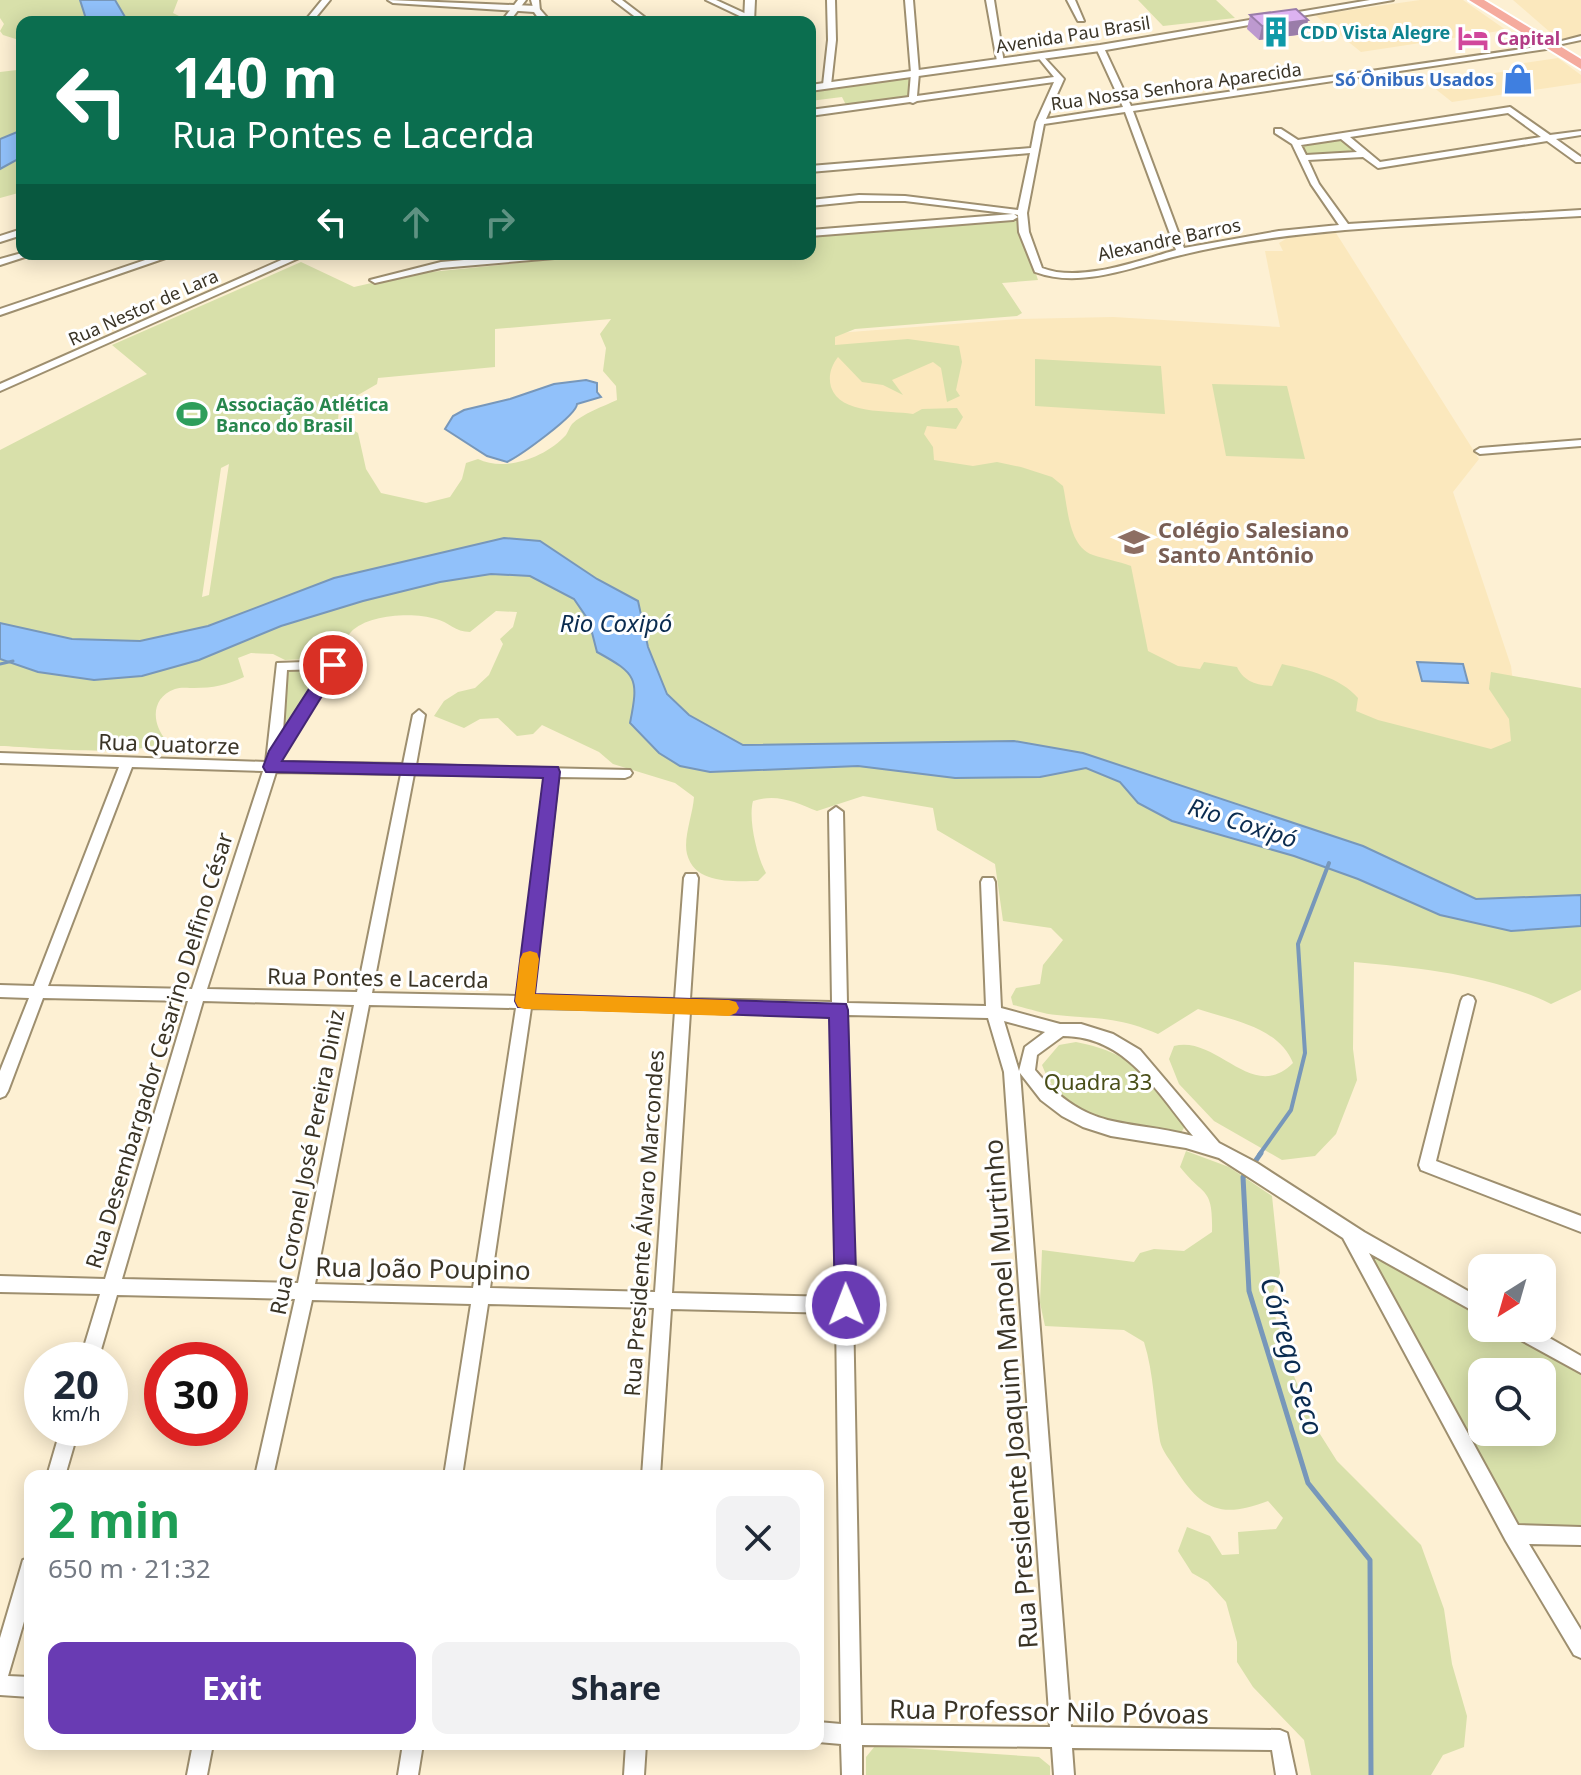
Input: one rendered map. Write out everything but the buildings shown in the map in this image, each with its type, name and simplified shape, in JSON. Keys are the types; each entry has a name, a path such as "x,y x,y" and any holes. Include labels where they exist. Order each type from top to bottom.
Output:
{"highway":[{"path":"1475,0 1581,55"},
{"path":"1498,14 1523,11 1581,65"}],"street":[{"path":"313,16 326,0"},
{"path":"393,0 536,5"},
{"path":"617,0 639,16"},
{"path":"710,0 743,16"},
{"path":"827,85 832,40 831,0"},
{"path":"909,0 915,73 913,101"},
{"path":"990,0 1001,61"},
{"path":"1071,0 1081,19"},
{"name":"Avenida Pau Brasil","path":"816,87 1100,48 1388,0"},
{"name":"Rua Nossa Senhora Aparecida","path":"1040,122 1581,38"},
{"path":"1100,48 1128,109 1181,252"},
{"path":"1041,56 1060,79"},
{"path":"816,112 1060,79"},
{"path":"1022,215 1040,122 1060,79"},
{"path":"1296,143 1510,110 1579,160"},
{"path":"1278,131 1296,143 1315,184 1346,228"},
{"path":"1343,136 1378,165 1580,133"},
{"path":"816,168 1033,150"},
{"path":"1303,158 1366,154"},
{"path":"816,202 863,197 911,199 955,202 1022,215"},
{"name":"Alexandre Barros","path":"1022,215 1024,232 1038,270 1049,276 1064,276 1123,267 1181,252 1288,232 1581,213"},
{"path":"816,232 1022,215"},
{"name":"Rua Nestor de Lara","path":"0,312 154,260"},
{"name":"Rua Nestor de Lara","path":"0,388 287,260"},
{"path":"375,280 439,260"},
{"path":"1480,451 1581,443"},
{"name":"Rua Desembargador Cesarino Delfino César","path":"94,1342 198,994 274,761 333,665 281,666 274,761"},
{"name":"Rua Coronel José Pereira Diniz","path":"265,1470 305,1292 419,715"},
{"name":"Rua Quatorze","path":"0,758 274,761 409,769 625,773"},
{"path":"0,1091 128,761"},
{"path":"454,1470 525,1001 552,772"},
{"path":"836,812 852,1775"},
{"name":"Rua Presidente Álvaro Marcondes","path":"651,1470 691,878"},
{"name":"Rua Presidente Joaquim Manoel Murtinho","path":"988,882 994,1012 1019,1072 1064,1775"},
{"name":"Rua Pontes e Lacerda","path":"0,991 994,1012 1060,1030 1081,1030 1108,1038 1135,1055 1220,1152"},
{"path":"1468,1001 1427,1165 1581,1224"},
{"path":"1060,1030 1030,1052 1019,1072 1067,1114 1093,1125 1220,1152 1349,1233 1468,1300"},
{"path":"1349,1233 1513,1534 1581,1648"},
{"name":"Rua João Poupino","path":"0,1284 846,1305"},
{"path":"1541,1342 1581,1365"},
{"path":"58,1470 65,1446"},
{"path":"1513,1534 1581,1536"},
{"path":"0,1672 24,1588"},
{"path":"0,1685 24,1687"},
{"name":"Rua Professor Nilo Póvoas","path":"824,1733 1280,1740 1286,1775"},
{"path":"197,1775 202,1750"},
{"path":"408,1775 412,1750"},
{"path":"634,1775 636,1750"}],"shaded area":[{"path":"1420,0 1463,0 1506,30 1361,52 1315,15"},
{"path":"1513,0 1581,0 1581,36 1559,40"},
{"name":"Só Ônibus Usados","path":"1558,58 1581,75 1581,83 1452,102 1428,83 1521,69 1517,64"},
{"name":"Colégio Salesiano Santo Antônio","path":"1336,233 1479,459 1453,492 1511,666 1539,897 1363,846 1208,795 823,654 825,334 1019,319 1113,317 1280,327 1265,251 1283,251 1279,243 1289,237"}],"green space":[{"path":"0,0 80,0 85,16 16,16 16,39 3,35 0,31 4,24 0,18"},
{"path":"115,0 178,0 173,13 179,16 124,16"},
{"path":"1138,0 1216,0 1235,18 1163,26"},
{"path":"16,70 16,132 0,139 0,72"},
{"path":"911,76 907,100 846,105 842,97 816,100 816,90"},
{"path":"1342,138 1362,154 1305,157 1299,144"},
{"path":"16,160 16,194 0,198 0,169"},
{"path":"1018,219 1038,280 1002,283 1022,313 1017,316 855,329 835,337 835,345 908,339 959,346 962,362 956,390 960,396 947,402 941,368 933,362 892,380 903,395 883,385 862,382 838,357 830,379 836,396 866,410 913,414 922,409 957,408 963,417 956,429 927,426 924,434 933,447 934,460 973,466 997,462 1052,477 1063,486 1070,525 1078,543 1093,555 1131,566 1148,651 1178,666 1200,669 1204,662 1237,667 1247,679 1266,686 1272,686 1282,664 1313,672 1351,691 1358,698 1356,711 1378,720 1491,749 1511,741 1509,719 1489,689 1491,672 1581,688 1581,895 1476,899 1363,846 1083,753 1014,741 743,745 689,715 667,694 648,647 638,601 597,579 401,564 334,578 208,626 140,641 72,639 0,623 0,450 147,374 112,345 301,262 354,287 411,274 548,260 816,260 816,235","holes":["611,319 600,334 606,348 603,371 616,386 617,400 576,420 566,435 536,456 512,463 489,463 478,459 466,463 462,479 450,497 426,503 381,493 366,469 358,433 338,421 339,406 377,384 378,378 495,367 495,329","229,464 209,595 202,597 221,468"]},
{"path":"1035,359 1161,366 1165,414 1035,406"},
{"path":"1212,384 1287,386 1305,459 1226,456"},
{"path":"491,574 530,576 574,599 589,620 597,652 620,666 632,679 635,696 631,723 710,772 858,766 955,778 1040,777 1086,768 1120,782 1138,803 1172,821 1294,856 1511,931 1581,926 1581,990 1551,1004 1480,980 1430,970 1354,962 1353,1049 1357,1080 1336,1134 1315,1156 1282,1160 1214,1121 1179,1084 1169,1059 1174,1046 1190,1045 1249,1073 1263,1076 1278,1074 1293,1063 1277,1041 1265,1033 1239,1021 1198,1009 1158,1034 1120,1022 1052,1014 1013,1005 1011,997 1016,988 1040,984 1043,965 1063,940 1051,928 1003,921 995,864 937,830 933,808 863,796 817,811 778,798 753,801 754,838 766,873 758,881 716,879 698,871 691,864 686,841 694,797 675,783 613,764 599,752 542,725 533,734 517,736 498,718 480,719 464,728 434,716 444,701 458,692 475,688 489,675 503,644 500,639 513,627 517,612 496,611 470,632 427,617 404,615 368,621 351,632 334,658 285,660 273,654 251,653 238,658 244,677 214,687 177,688 167,693 157,705 156,712 158,727 166,740 153,746 112,751 0,746 0,659 38,672 281,626 363,601 440,582"},
{"path":"282,667 329,667 279,746"},
{"name":"Quadra 33","path":"1076,1042 1114,1054 1140,1071 1185,1126 1181,1133 1119,1123 1081,1110 1065,1099 1042,1065 1059,1045"},
{"path":"1186,1151 1229,1167 1272,1196 1280,1273 1270,1300 1294,1376 1313,1423 1337,1461 1421,1545 1444,1609 1452,1664 1467,1716 1464,1747 1443,1755 1431,1775 1311,1775 1304,1740 1253,1687 1237,1662 1237,1642 1226,1602 1208,1582 1192,1573 1178,1551 1187,1527 1210,1536 1222,1555 1239,1554 1238,1532 1276,1529 1283,1518 1268,1501 1237,1509 1214,1507 1203,1502 1185,1482 1161,1445 1144,1342 1124,1330 1045,1326 1040,1303 1042,1250 1134,1262 1140,1253 1154,1249 1184,1251 1212,1232 1209,1199 1180,1167"},
{"path":"1368,1248 1468,1306 1468,1342 1529,1342 1581,1372 1581,1527 1520,1525 1475,1446 1556,1446 1556,1358 1468,1358 1468,1433 1369,1258"},
{"path":"875,1746 1039,1757 1050,1766 1050,1775 866,1775 866,1757"}],"water":[{"path":"80,0 115,0 124,16 85,16"},
{"path":"16,132 16,160 0,169 0,139"},
{"path":"586,380 597,383 597,392 601,397 577,404 559,425 507,462 487,456 445,429 453,416 464,410 554,384"},
{"name":"Rio Coxipó","path":"504,538 540,541 597,579 638,601 648,647 667,694 689,715 743,745 1014,741 1083,753 1363,846 1476,899 1581,895 1581,926 1511,931 1440,915 1358,879 1294,856 1172,821 1138,803 1120,782 1086,768 1040,777 955,778 858,766 710,772 680,766 659,753 630,723 634,696 632,679 620,666 597,652 589,621 574,599 530,576 491,574 440,582 363,601 281,626 199,660 142,676 94,680 38,672 0,659 0,623 72,639 140,641 208,626 334,578"},
{"path":"1417,662 1463,664 1468,683 1422,681"}],"waterway":[{"path":"0,664 13,661"},
{"name":"Córrego Seco","path":"1259,1155 1291,1110 1305,1053 1298,944 1329,863"},
{"name":"Córrego Seco","path":"1254,1163 1261,1153"},
{"name":"Córrego Seco","path":"1246,1174 1243,1177 1249,1291 1308,1483 1370,1560 1371,1775"}],"slow traffic":[{"path":"530,959 525,1001 729,1008"}],"place":[{"name":"CDD Vista Alegre","path":"1276,32"},
{"name":"Capital","path":"1473,38"},
{"name":"Só Ônibus Usados","path":"1518,79"},
{"name":"Associação Atlética Banco do Brasil","path":"192,414"},
{"name":"Colégio Salesiano Santo Antônio","path":"1134,542"}],"route":[{"path":"333,665 275,755 272,767 552,772 525,1001 839,1010 846,1305"}]}
